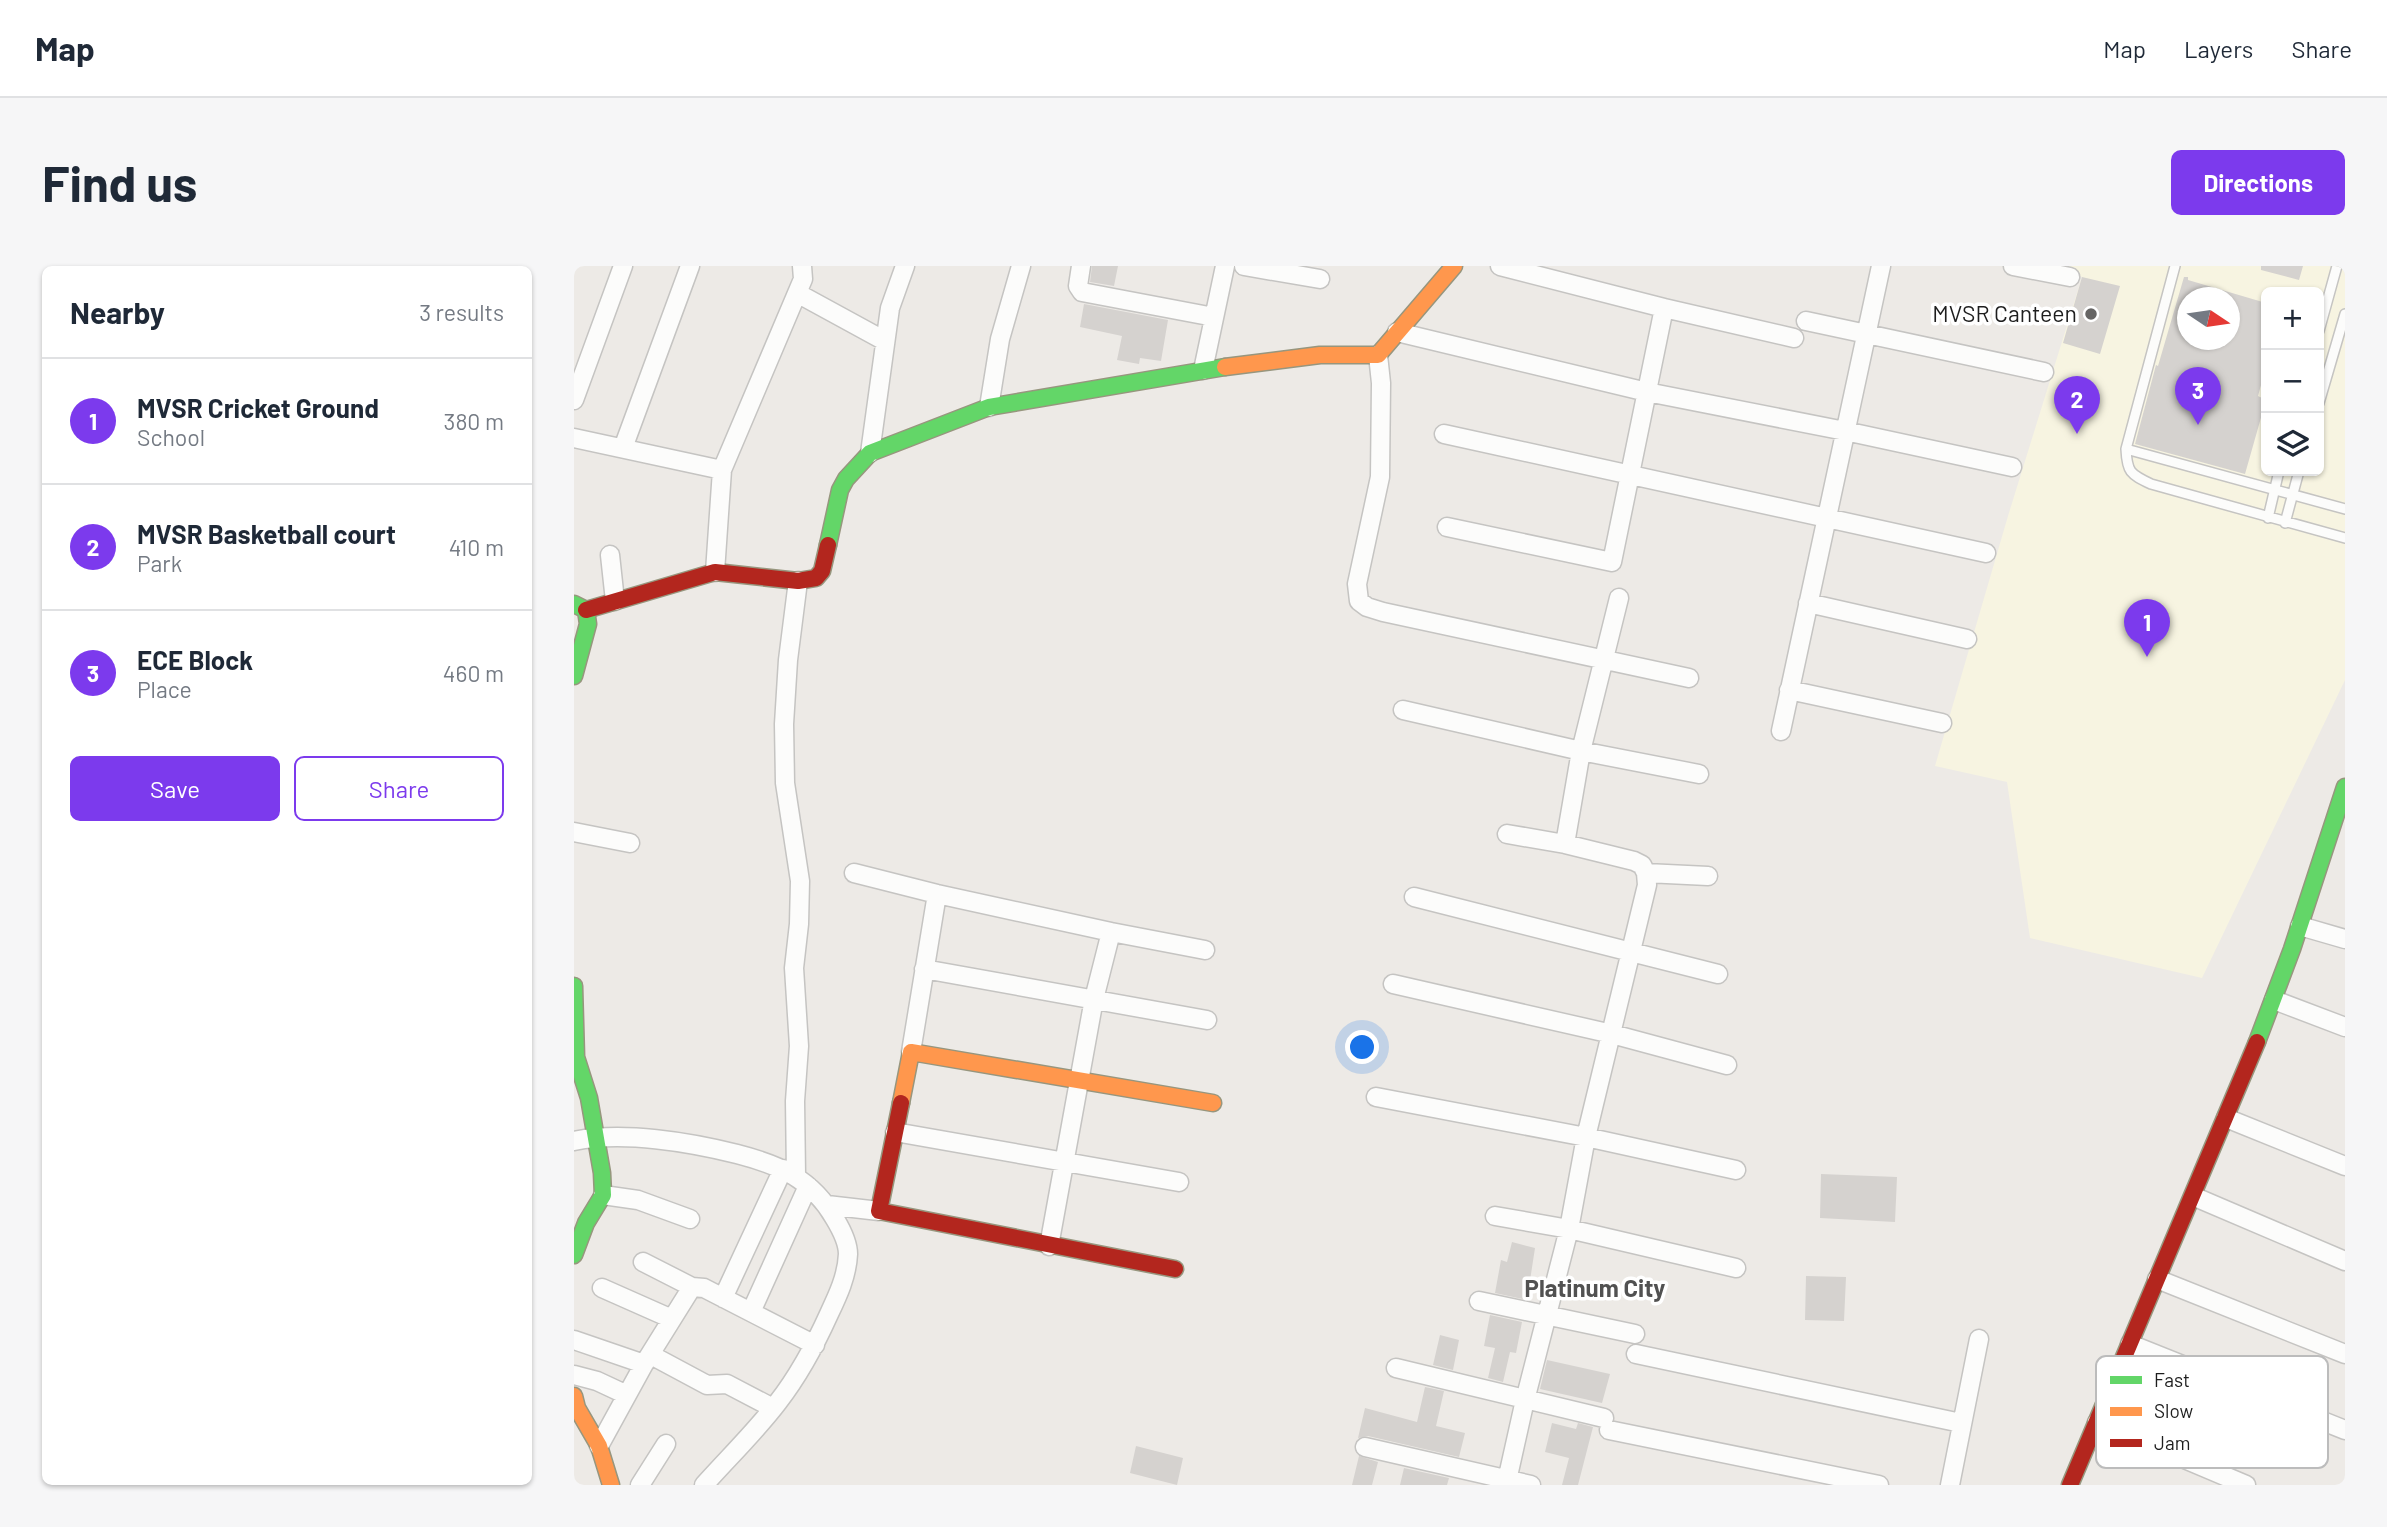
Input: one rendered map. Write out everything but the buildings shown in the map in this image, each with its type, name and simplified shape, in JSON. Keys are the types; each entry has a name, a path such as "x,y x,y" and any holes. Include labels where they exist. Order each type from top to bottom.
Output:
{"street":[{"path":"574,400 622,266"},
{"path":"623,448 690,266"},
{"path":"715,572 722,470 803,279 802,266"},
{"path":"870,453 890,308 905,266"},
{"path":"989,407 1000,339 1021,266"},
{"path":"1081,266 1078,286 1082,292 1214,317"},
{"path":"1203,370 1225,266"},
{"path":"1244,266 1320,279"},
{"path":"1454,266 1378,355 1381,383 1380,477 1357,584 1359,601 1367,607 1383,612 1689,678"},
{"path":"1500,266 1794,338"},
{"path":"1781,732 1881,266"},
{"path":"2013,266 2070,277"},
{"path":"797,293 885,341"},
{"path":"1447,527 1612,562 1664,308"},
{"path":"1806,321 2044,372"},
{"path":"1397,332 1647,392 2012,467"},
{"path":"574,676 588,624 580,607 615,601 715,572 798,581 816,578 822,571 840,489 870,453 989,407 1203,370 1321,355 1378,355"},
{"path":"1444,434 1986,553"},
{"path":"574,438 722,470"},
{"path":"610,555 615,601"},
{"path":"751,1312 796,1177 795,1101 799,1046 794,968 800,881 785,783 784,724 788,660 798,581"},
{"path":"1565,844 1581,751 1619,598"},
{"path":"1808,603 1967,639"},
{"path":"1790,690 1942,723"},
{"path":"1403,710 1581,751 1699,774"},
{"path":"2125,1356 2195,1197 2274,1000 2345,787"},
{"path":"574,832 630,843"},
{"path":"1507,834 1565,844 1634,861 1642,865 1647,885 1586,1137 1569,1229 1507,1482"},
{"path":"2327,844 2345,849"},
{"path":"854,873 937,894 1205,950"},
{"path":"1646,873 1708,876"},
{"path":"879,1211 911,1052 937,894"},
{"path":"1414,897 1718,974"},
{"path":"2300,926 2345,939"},
{"path":"1049,1246 1094,999 1111,932"},
{"path":"924,969 1207,1020"},
{"path":"1394,984 1612,1034 1727,1065"},
{"path":"574,986 575,1058 589,1098 603,1195 586,1223 574,1255"},
{"path":"2274,1000 2345,1027"},
{"path":"911,1052 1213,1104"},
{"path":"1376,1097 1586,1137 1736,1170"},
{"path":"2226,1118 2345,1166"},
{"path":"895,1132 1179,1182"},
{"path":"574,1141 595,1137 692,1143 767,1162 796,1177 827,1205 841,1228 848,1251 843,1282 815,1345 773,1408 704,1485"},
{"path":"723,1298 796,1177"},
{"path":"603,1195 638,1200 690,1220"},
{"path":"2195,1197 2345,1261"},
{"path":"827,1205 879,1211 1175,1269"},
{"path":"1495,1216 1569,1229 1736,1268"},
{"path":"643,1262 692,1287 704,1288 815,1345"},
{"path":"2157,1279 2345,1354"},
{"path":"599,1446 692,1287"},
{"path":"603,1288 672,1319"},
{"path":"1479,1301 1635,1334"},
{"path":"1950,1485 1979,1339"},
{"path":"574,1340 648,1359 707,1385 727,1384 773,1408"},
{"path":"2130,1344 2160,1356"},
{"path":"1636,1354 1961,1423"},
{"path":"1396,1368 1525,1400 1607,1424 1879,1485"},
{"path":"574,1375 597,1381 627,1395"},
{"path":"575,1406 599,1446 611,1485"},
{"path":"2328,1423 2345,1430"},
{"path":"2070,1485 2096,1424"},
{"path":"640,1485 666,1444"},
{"path":"1365,1447 1507,1482 1531,1485"},
{"path":"2206,1468 2246,1485"}],"lane":[{"path":"2175,266 2126,449 2127,466 2134,476 2151,484 2345,538"},
{"path":"2324,313 2337,266"},
{"path":"2324,386 2345,314"},
{"path":"2126,449 2345,509"},
{"path":"2268,518 2278,476"},
{"path":"2285,523 2297,476"}],"shaded area":[{"path":"2057,266 2345,266 2345,680 2202,978 2030,938 2007,782 1935,766 2082,277"}],"traffic: fast":[{"path":"828,545 840,490 846,479 870,453 989,407 1225,367"},
{"path":"574,604 586,610 588,624 574,676"},
{"path":"2257,1042 2292,949 2345,787"},
{"path":"574,986 576,1057 589,1098 602,1173 603,1195 586,1223 574,1255"}],"traffic: slow":[{"path":"1225,367 1320,355 1378,355 1454,266"},
{"path":"901,1103 911,1052 1213,1103"},
{"path":"574,1396 577,1408 599,1446 611,1485"}],"traffic: jam":[{"path":"586,610 715,572 798,581 816,578 822,571 828,545"},
{"path":"2124,1356 2257,1042"},
{"path":"901,1103 879,1211 1175,1269"},
{"path":"2070,1485 2096,1423"}],"place":[{"name":"MVSR Canteen","path":"2091,314"},
{"name":"ECE Block","path":"2198,425"},
{"name":"MVSR Basketball court","path":"2077,434"},
{"name":"MVSR Cricket Ground","path":"2147,657"}],"district":[{"name":"Platinum City","path":"1595,1289"}]}
